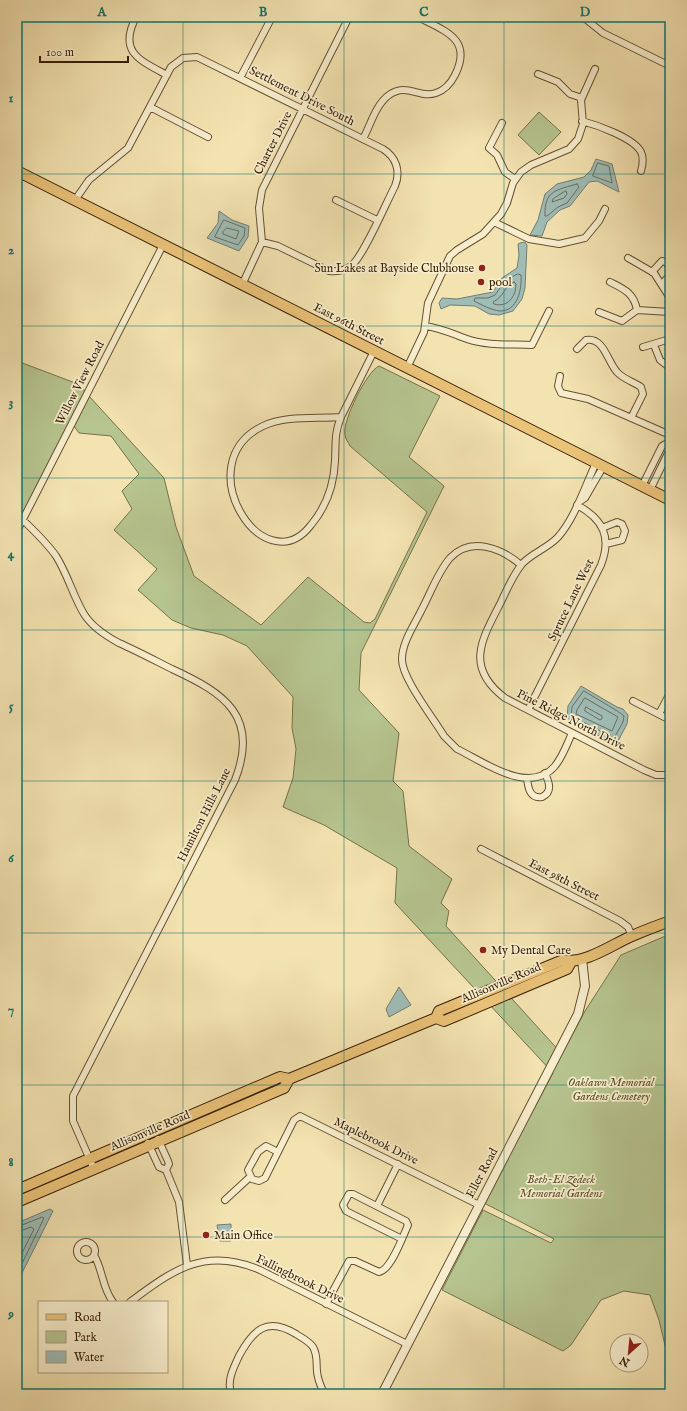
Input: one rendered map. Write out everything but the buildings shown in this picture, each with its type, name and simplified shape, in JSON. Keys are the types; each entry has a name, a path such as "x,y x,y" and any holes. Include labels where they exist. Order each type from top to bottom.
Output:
{"main road":[{"name":"East 96th Street","path":"17,171 670,500"},
{"name":"Allisonville Road","path":"17,1190 280,1077 289,1079 436,1018 444,1020 482,1005 567,969 571,962 596,954 632,936 670,921"},
{"name":"Allisonville Road","path":"17,1202 284,1088 289,1079"}],"street":[{"path":"75,200 89,180 128,148 167,75 139,60 132,51 128,35 136,17"},
{"path":"240,78 272,17"},
{"name":"Charter Drive","path":"242,285 262,242 259,208 260,195 349,17"},
{"path":"363,139 382,103 394,92 410,89 422,94 432,94 448,86 461,61 461,52 458,42 449,33 418,17"},
{"path":"583,17 603,33 670,66"},
{"name":"Settlement Drive South","path":"167,75 175,63 189,57 197,57 387,152 393,158 397,168 396,184 377,220"},
{"path":"407,368 426,326 426,307 448,259 457,250 483,234 494,222 506,207 515,179 530,165 573,146 581,134 582,98 595,69"},
{"path":"538,74 558,82 570,94 582,98"},
{"path":"150,107 208,137"},
{"path":"582,122 600,126 635,145 642,156 641,171"},
{"path":"502,123 489,148 497,156 505,172 515,179"},
{"path":"262,242 278,246 322,268 337,271 348,268 357,260 377,220 336,200"},
{"path":"494,222 529,239 559,244 585,238 599,221 606,209"},
{"name":"Willow View Road","path":"17,532 163,245"},
{"path":"628,258 652,272 662,284 670,298"},
{"path":"652,272 662,261 666,262 670,268"},
{"path":"662,284 670,275"},
{"path":"610,282 629,292 635,299 637,310"},
{"path":"599,312 622,321 637,310 670,312"},
{"path":"426,326 442,329 467,339 490,344 532,345 549,311"},
{"path":"642,347 654,345 670,339"},
{"path":"577,348 586,340 596,342 604,350 616,371 641,387 643,394 631,418"},
{"path":"654,345 660,360 670,368"},
{"path":"341,417 282,420 272,422 249,435 238,448 230,467 230,481 232,490 242,515 261,536 279,543 294,540 307,530 320,513 332,486 335,465 335,434 341,417 374,351"},
{"path":"560,376 559,389 564,395 588,399 670,435"},
{"path":"646,488 670,449 670,442"},
{"path":"572,733 554,766 545,773 539,776 527,778 512,776 457,749 450,743 410,682 403,668 403,651 444,567 457,551 479,545 500,551 521,565 559,536 578,504 585,498 599,465"},
{"name":"Spruce Lane West","path":"528,710 601,565 606,550 602,528 590,513 578,504"},
{"name":"Hamilton Hills Lane","path":"23,520 55,555 67,574 84,615 92,624 119,643 214,691 232,707 239,721 242,732 243,753 235,780 73,1096 73,1122 94,1169"},
{"path":"602,528 610,523 617,522 622,524 625,531 622,540 606,544"},
{"name":"Pine Ridge North Drive","path":"521,565 481,641 481,669 493,688 505,698 656,775 670,776"},
{"path":"659,714 670,693"},
{"path":"633,701 670,720"},
{"path":"527,778 530,792 536,797 542,797 548,793 550,787 545,773"},
{"name":"East 98th Street","path":"481,849 620,921 628,927 632,936"},
{"name":"Eller Road","path":"382,1394 578,1014 585,986 582,959"},
{"name":"Maplebrook Drive","path":"250,1177 256,1180 263,1180 294,1120 300,1116 479,1205"},
{"path":"150,1133 159,1141 168,1161 166,1170 179,1202 187,1265"},
{"path":"150,1133 149,1145 159,1167 166,1170"},
{"path":"225,1200 250,1177 248,1170 260,1149 266,1146 278,1152"},
{"path":"377,1206 398,1164"},
{"path":"326,1304 349,1261 355,1261 376,1271 383,1272 387,1268 402,1239 408,1225 406,1221 353,1194 349,1194 342,1205 346,1211 402,1239"},
{"path":"94,1255 100,1266 108,1296 112,1301"},
{"name":"Fallingbrook Drive","path":"131,1301 168,1275 187,1265 215,1261 232,1262 248,1265 407,1344"},
{"path":"138,1296 142,1301"},
{"path":"231,1394 229,1384 230,1376 249,1338 257,1330 278,1326 288,1329 308,1342 316,1353 318,1377 324,1394"}],"green space":[{"path":"539,112 561,132 539,155 518,135"},
{"path":"17,361 78,384 164,478 176,527 194,576 261,625 308,577 364,622 370,623 375,619 427,512 350,446 345,435 347,419 362,386 368,377 379,366 440,396 409,457 444,486 361,653 359,690 399,733 393,781 403,791 409,846 452,879 441,903 449,911 446,926 562,1054 585,1011 621,955 670,934 670,1360 668,1358 659,1320 650,1295 624,1291 601,1300 571,1345 563,1351 442,1290 483,1210 551,1243 554,1239 484,1203 553,1073 395,903 397,868 324,825 283,807 293,778 296,749 292,728 293,697 247,646 223,635 191,628 172,620 138,590 157,569 114,530 132,509 122,491 139,474 111,436 79,433 71,422 17,525"}],"water":[{"path":"596,159 612,164 619,192 597,181 589,182 570,206 560,210 547,222 542,236 530,235 538,220 545,194 557,184 584,177 591,170"},
{"path":"219,211 232,220 249,226 248,237 239,251 207,238 218,223"},
{"path":"525,242 527,245 525,288 522,299 513,311 499,315 489,314 475,306 450,305 441,309 439,303 442,298 457,299 493,292 502,278 517,268 519,255 518,244"},
{"path":"581,686 623,709 628,715 627,724 617,743 612,743 567,718 568,706"},
{"path":"399,987 411,1005 389,1017 386,1009"},
{"path":"50,1209 53,1211 17,1283 17,1223"},
{"path":"231,1224 231,1241 220,1241 217,1225"}],"place":[{"name":"Sun Lakes at Bayside Clubhouse","path":"482,268"},
{"name":"pool","path":"481,282"},
{"name":"My Dental Care","path":"483,950"},
{"name":"Main Office","path":"206,1235"}],"park label":[{"name":"Oaklawn Memorial Gardens Cemetery","path":"611,1089"},
{"name":"Beth-El Zedeck Memorial Gardens","path":"561,1186"}]}
